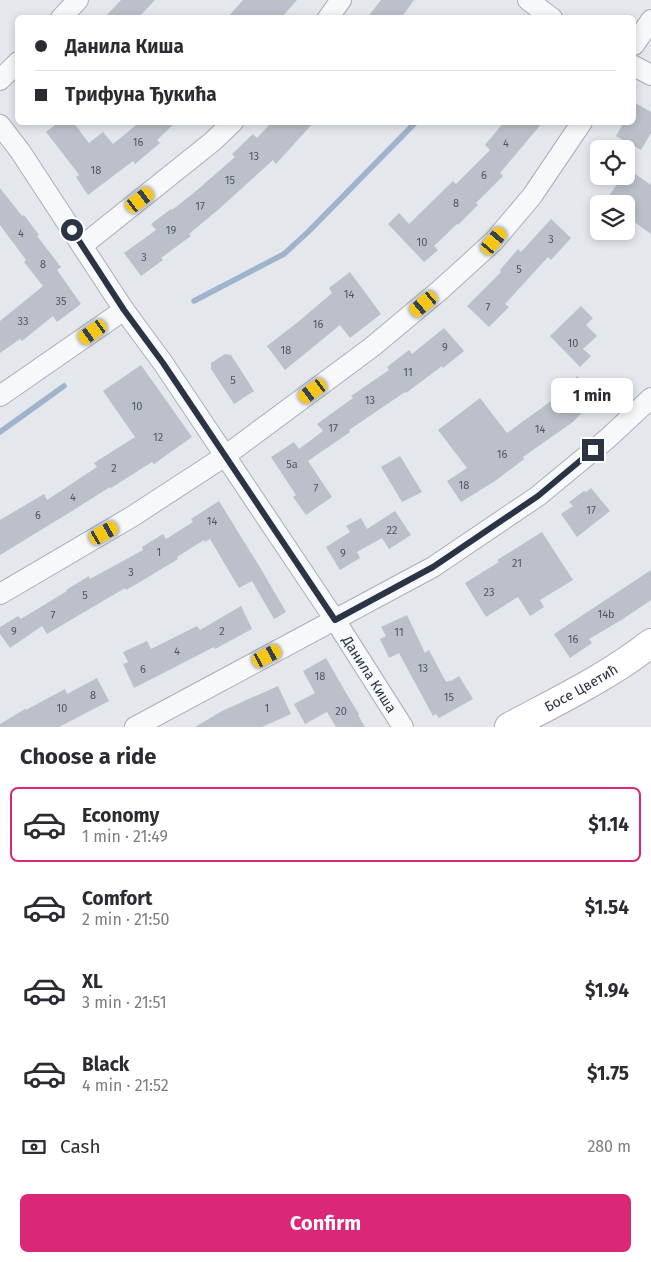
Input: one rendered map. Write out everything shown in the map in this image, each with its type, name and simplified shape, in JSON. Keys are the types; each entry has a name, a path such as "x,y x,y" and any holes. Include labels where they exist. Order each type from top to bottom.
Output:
{"street":[{"path":"64,15 78,0"},
{"path":"330,15 341,0"},
{"path":"528,0 548,15"},
{"path":"636,42 651,20"},
{"path":"0,80 15,65"},
{"path":"636,67 651,75"},
{"name":"Данила Киша","path":"0,125 20,151 124,310 163,363 335,620 403,727"},
{"path":"82,246 212,142 229,125"},
{"path":"0,594 133,516 225,456 372,347 439,291 494,241 532,196 580,125"},
{"path":"0,396 124,310"},
{"path":"135,727 433,567 538,496 607,439 651,398"},
{"name":"Босе Цветић","path":"509,727 576,691 634,656 651,643"}],"building":[{"path":"121,0 155,0 141,15 107,15"},
{"path":"243,0 297,0 284,15 230,15"},
{"path":"381,0 414,0 403,15 369,15"},
{"path":"636,103 651,112 651,133 641,150 635,147 635,140 623,140 616,136 622,125 636,125"},
{"path":"55,125 75,125 89,143 103,132 113,144 136,125 173,125 157,140 160,143 135,164 133,161 88,195 76,177 79,175 46,132"},
{"path":"269,125 311,125 276,164 273,160 189,234 191,236 161,258 163,260 141,276 124,253 156,230 151,224 196,191 235,157 232,154 253,134 257,138"},
{"path":"502,125 540,125 500,173 503,176 476,203 478,205 434,246 438,250 424,262 388,224 399,213 409,224 453,181 456,184 490,150 485,145"},
{"path":"635,174 651,185 651,234 635,222 635,195 609,195 617,185 635,185"},
{"path":"0,188 39,235 37,236 61,267 57,270 81,304 57,322 53,316 22,341 20,339 0,353 0,321 43,286 24,262 26,260 0,225"},
{"path":"551,219 571,238 551,260 548,257 505,304 509,307 489,327 467,306 501,272 500,270 518,249 521,252"},
{"path":"350,272 381,314 350,338 340,325 285,370 267,346 332,293 329,288"},
{"path":"581,306 593,318 586,325 597,336 583,349 591,356 580,367 550,336"},
{"path":"444,328 464,351 443,368 442,366 406,393 349,430 350,432 308,461 332,497 306,515 293,497 296,495 271,457 294,442 299,449 323,431 317,424 353,398 351,396 389,370 387,367 409,350 412,354"},
{"path":"225,354 231,355 254,391 234,404 211,369 211,363"},
{"path":"141,365 192,437 154,464 152,462 0,555 0,520 44,494 47,500 97,467 94,463 135,437 103,391"},
{"path":"577,376 590,389 588,392 595,399 573,422 523,457 524,459 495,481 461,502 447,481 467,468 438,430 480,398 507,433 554,399"},
{"path":"400,456 422,492 402,502 381,467"},
{"path":"591,488 610,511 577,537 561,514 573,506 569,502"},
{"path":"219,501 286,612 274,619 252,581 239,588 210,539 205,542 204,540 177,557 178,559 145,579 126,590 125,588 47,634 42,626 10,648 0,634 0,627 18,616 21,619 89,576 90,579 143,550 142,547 163,534 166,539 193,522 191,519"},
{"path":"395,511 411,535 389,549 382,538 357,552 360,558 340,570 326,547 350,532 346,526 361,518 367,529"},
{"path":"542,532 573,580 540,600 544,607 530,616 518,597 486,617 465,583 499,562 497,560"},
{"path":"651,570 651,600 589,639 592,643 570,658 554,634"},
{"path":"241,606 252,629 134,688 123,664 128,662 123,652 147,641 151,649 197,626 200,630"},
{"path":"407,615 425,653 429,650 446,682 459,676 473,699 439,718 436,714 433,716 399,653 389,658 380,639 386,636 381,627"},
{"path":"326,658 365,727 336,727 327,712 305,724 294,704 315,693 303,671"},
{"path":"97,678 109,701 59,727 0,727 0,724 25,709 65,689 67,694"},
{"path":"278,686 291,714 262,727 195,727 222,711"}],"waterway":[{"path":"194,301 284,254 413,125"},
{"path":"0,432 64,386"}],"route":[{"path":"72,230 124,310 163,363 335,620 433,567 538,496 593,450"}]}
